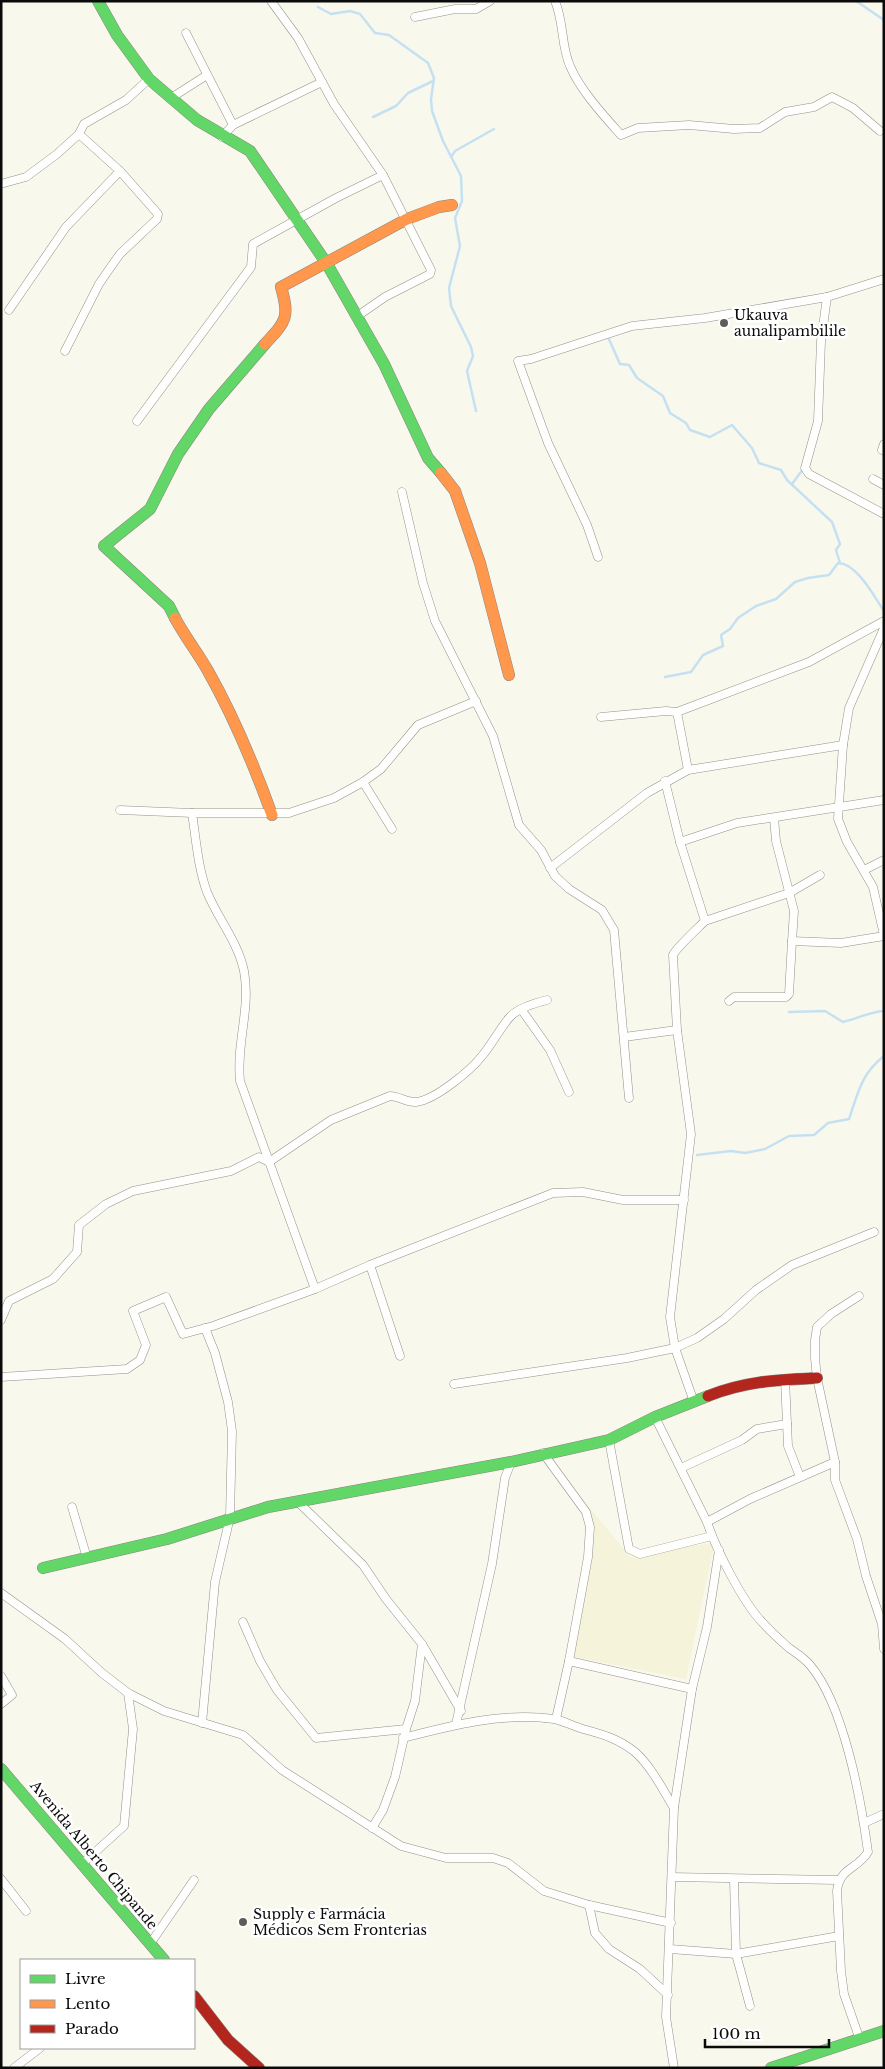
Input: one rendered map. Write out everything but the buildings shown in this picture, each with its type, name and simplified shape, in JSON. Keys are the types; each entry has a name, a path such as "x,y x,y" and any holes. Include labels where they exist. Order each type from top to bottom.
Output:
{"street":[{"path":"98,1 117,35 150,79 197,120 222,137 250,151 327,264 384,364 428,458 455,491 480,562 509,675"},
{"path":"271,1 298,38 334,104 383,175 407,219 431,270 430,274 385,297 356,317"},
{"path":"415,17 455,5 476,10 490,1"},
{"path":"555,1 562,21 570,65 602,114 621,135 638,128 689,125 734,129 760,128 785,112 814,107 832,97 853,108 880,131"},
{"path":"186,33 233,125"},
{"path":"170,98 207,75"},
{"path":"4,183 26,176 57,154 79,134 84,124 126,100 150,79"},
{"path":"222,137 233,125 322,82"},
{"path":"65,351 99,284 120,254 156,219 158,214 120,171 79,134"},
{"path":"9,310 66,227 120,171"},
{"path":"137,421 162,383 251,267 253,244 383,175"},
{"path":"272,815 252,758 235,722 207,669 189,644 169,606 104,546 150,508 178,454 209,410 250,359 284,323 286,305 281,287 327,264 407,219 439,206 452,205"},
{"path":"598,557 587,525 548,443 518,361 531,359 632,326 705,318 827,297 884,279"},
{"path":"827,297 821,341 818,421 805,468 809,474 884,514"},
{"path":"873,479 884,484"},
{"path":"402,492 423,584 435,621 493,736 519,825 542,850 550,868 569,889 602,910 610,921 616,938 629,1098"},
{"path":"601,717 666,711 677,712 809,662 884,621"},
{"path":"792,941 841,943 884,935 872,887 841,830 838,820 843,745 849,708 884,628"},
{"path":"120,810 290,814 334,798 363,782 381,768 418,725 476,700"},
{"path":"677,712 688,770"},
{"path":"550,868 647,793 688,770 843,745"},
{"path":"363,782 392,829"},
{"path":"665,782 680,842 705,921"},
{"path":"680,842 737,823 840,809 884,800"},
{"path":"192,813 207,891 236,947 243,970 247,993 238,1061 240,1081 315,1289"},
{"path":"729,1001 734,997 786,997 789,994 794,911 776,841 774,818"},
{"path":"864,870 884,860"},
{"path":"694,1402 675,1348 670,1317 691,1134 677,1030 673,955 676,949 685,943 705,921 789,893 820,875"},
{"path":"270,1162 331,1120 390,1096 415,1102 438,1091 483,1056 509,1017 547,1000"},
{"path":"521,1010 550,1050 570,1092"},
{"path":"624,1037 677,1030"},
{"path":"1,1320 8,1301 53,1279 77,1252 80,1225 106,1204 133,1191 232,1171 259,1157 270,1162"},
{"path":"1,1377 126,1369 140,1360 146,1345 132,1311 166,1297 183,1334 315,1289 370,1265 553,1193 584,1192 623,1200 684,1200"},
{"path":"454,1384 627,1358 675,1348 711,1329 756,1290 792,1265 874,1232"},
{"path":"370,1265 400,1356"},
{"path":"859,1296 830,1314 817,1328 814,1340 817,1378 835,1462 835,1480 857,1539 866,1576 882,1624 884,1649"},
{"path":"202,1723 215,1582 230,1517 232,1431 228,1402 215,1353 204,1328"},
{"path":"43,1568 186,1534 230,1517 277,1504 298,1502 510,1462 543,1453 609,1440 655,1417 729,1388 766,1380 817,1378"},
{"path":"786,1379 788,1446 800,1477"},
{"path":"655,1417 707,1522 712,1536 743,1594 760,1620 810,1665 825,1691 841,1728 864,1823 868,1852 862,1861 844,1872 838,1880 839,1936 844,1994 860,2040"},
{"path":"681,1468 742,1440 757,1429 787,1424"},
{"path":"609,1440 630,1549 640,1554 712,1536"},
{"path":"543,1453 586,1512 590,1527 588,1557 569,1661 556,1719"},
{"path":"456,1724 461,1711 469,1661 487,1593 505,1478 510,1462"},
{"path":"707,1522 835,1462"},
{"path":"298,1502 363,1565 386,1599 422,1644 461,1711"},
{"path":"72,1507 87,1558"},
{"path":"674,2068 666,2017 674,1808 692,1689 707,1627 719,1550"},
{"path":"1,1593 65,1639 102,1673 128,1693 164,1711 243,1735 282,1770 401,1846 446,1858 493,1858 508,1862 544,1891 589,1905 671,1923"},
{"path":"244,1622 260,1661 277,1690 316,1738 406,1729"},
{"path":"372,1828 390,1794 419,1683 422,1644"},
{"path":"569,1661 692,1689"},
{"path":"1,1676 12,1695 1,1704"},
{"path":"82,1864 124,1826 133,1729 128,1693"},
{"path":"404,1738 456,1724 517,1716 556,1719 608,1735 635,1753 658,1781 674,1808"},
{"name":"Avenida Alberto Chipande","path":"1,1769 150,1944 159,1959"},
{"path":"864,1823 884,1814"},
{"path":"672,1877 734,1880 838,1880"},
{"path":"1,1880 26,1911"},
{"path":"150,1944 194,1880"},
{"path":"734,1880 736,1954 750,2006"},
{"path":"589,1905 595,1933 609,1949 640,1970 668,1995"},
{"path":"670,1949 736,1954 839,1936"},
{"path":"195,1997 228,2040 259,2068"},
{"path":"771,2068 884,2031"},
{"path":"14,2068 39,2049"}],"green space":[{"path":"586,1503 630,1557 710,1543 713,1550 686,1679 574,1657 594,1522"}],"waterway":[{"path":"856,1 884,20"},
{"path":"318,7 331,14 350,11 360,14 375,33 389,35 428,63 434,78 431,99 432,111 443,141 461,176 462,201 455,218 460,246 449,288 451,306 471,347 473,356 467,371 476,411"},
{"path":"373,117 396,106 408,93 433,81"},
{"path":"451,157 455,151 494,129"},
{"path":"608,337 620,364 629,365 637,378 663,396 670,413 686,423 690,430 710,437 732,425 752,448 759,463 781,470 787,480 832,522 840,544 836,550 840,563"},
{"path":"792,484 803,469"},
{"path":"665,677 691,672 703,655 723,646 721,635 730,629 738,618 756,606 776,599 795,582 829,575 838,563 845,565 859,575 884,611"},
{"path":"789,1012 825,1011 843,1022 884,1011"},
{"path":"697,1155 731,1151 745,1153 765,1149 789,1136 814,1135 828,1123 849,1119 861,1084 870,1070 884,1056"}],"traffic: fast":[{"path":"98,1 117,35 149,79 197,120 250,151 327,264 384,364 428,458 441,473"},
{"path":"175,618 169,606 104,546 150,509 178,454 209,409 265,344"},
{"path":"43,1568 167,1539 268,1507 511,1462 609,1440 655,1417 708,1396"},
{"path":"1,1769 163,1959"},
{"path":"771,2068 884,2031"}],"traffic: slow":[{"path":"265,344 278,330 284,318 285,306 281,287 407,219 439,207 452,205"},
{"path":"441,473 455,491 480,563 509,675"},
{"path":"175,618 204,664 235,724 272,815"}],"traffic: jam":[{"path":"708,1396 749,1384 817,1378"},
{"path":"195,1997 228,2040 259,2068"}],"place":[{"name":"Ukauva aunalipambilile","path":"724,323"},
{"name":"Supply e Farmácia Médicos Sem Fronterias","path":"243,1922"}]}
